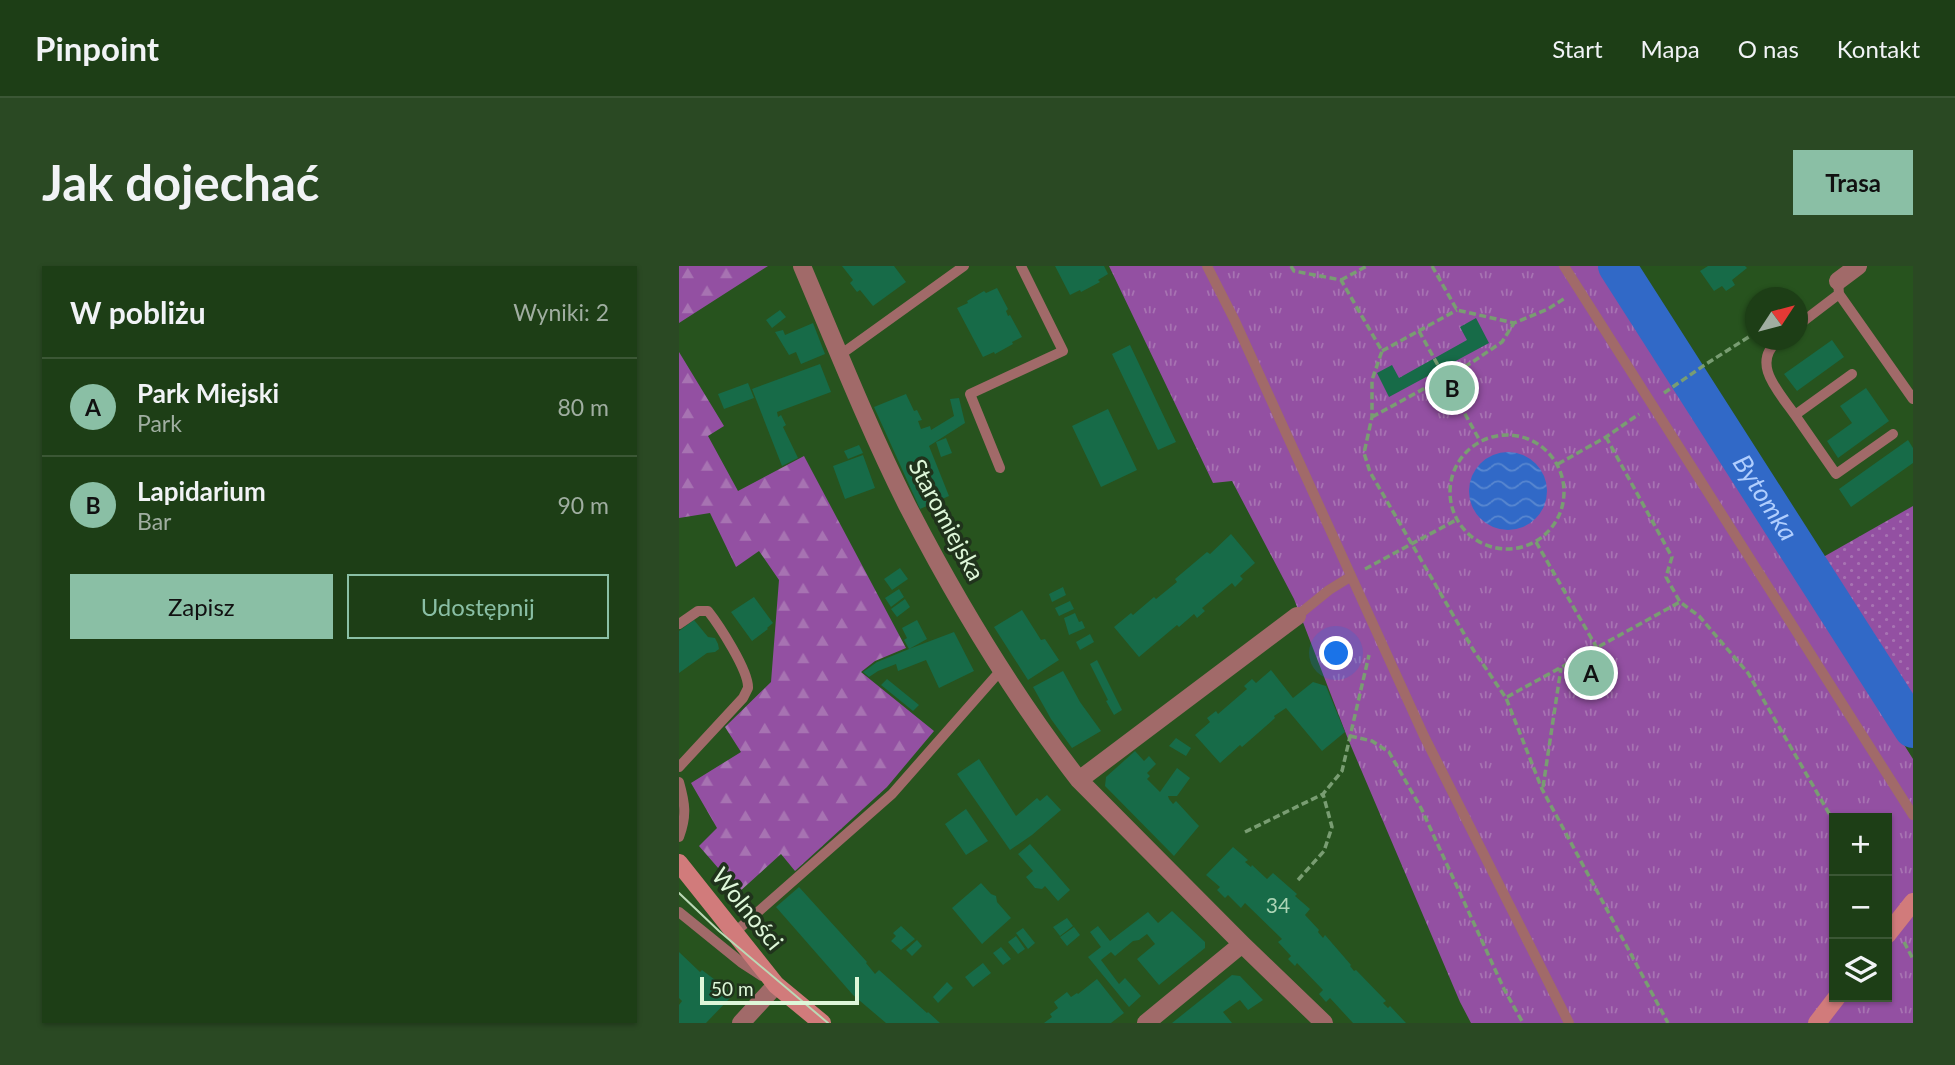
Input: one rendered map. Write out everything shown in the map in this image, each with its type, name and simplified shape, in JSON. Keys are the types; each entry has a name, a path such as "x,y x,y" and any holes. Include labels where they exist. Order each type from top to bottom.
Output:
{"main road":[{"name":"Wolności","path":"679,863 776,985 822,1023"},
{"path":"1892,929 1913,902"},
{"path":"1817,1023 1833,1002"}],"street":[{"name":"Staromiejska","path":"802,266 907,504 949,582 1055,749 1079,780 1324,1023"},
{"path":"1839,288 1857,266"},
{"path":"1079,780 1297,615"},
{"path":"1146,1023 1242,944"},
{"path":"741,1023 776,985"}],"lane":[{"path":"840,355 964,266"},
{"path":"1000,468 970,394 1063,351 1021,266"},
{"path":"1207,266 1355,575 1374,629 1430,748 1569,1023"},
{"path":"1564,266 1913,816"},
{"path":"1808,316 1839,288 1913,399"},
{"path":"1771,350 1766,359 1769,378 1836,474 1893,434"},
{"path":"1795,415 1852,374"},
{"path":"1297,615 1329,590 1355,575"},
{"path":"679,624 698,611 708,611 720,627 746,676 748,689 743,698 679,767"},
{"path":"734,933 892,794 1002,669"},
{"path":"679,782 685,800 684,821 679,837"},
{"name":"Wolności","path":"679,912 742,963 776,985"}],"path":[{"path":"1290,266 1294,271 1341,280 1367,266"},
{"path":"1432,266 1457,310"},
{"path":"1341,280 1382,351"},
{"path":"1579,289 1548,309 1514,323 1457,310 1382,351 1372,380 1372,417 1364,453 1370,472 1411,544 1474,651 1506,698 1542,789 1668,1023"},
{"path":"1372,417 1471,363 1502,342 1514,323"},
{"path":"1419,331 1481,441"},
{"path":"1667,390 1745,339"},
{"path":"1558,464 1606,437 1653,404"},
{"path":"1497,435 1515,435 1532,440 1547,450 1558,464 1564,481 1565,499 1560,516 1550,531 1536,542 1519,548 1492,547 1468,534 1457,519 1451,502 1455,467 1466,452 1481,441 1497,435"},
{"path":"1606,437 1672,557 1666,577 1680,602 1699,616 1748,673 1829,813"},
{"path":"1355,575 1457,519"},
{"path":"1536,542 1597,648"},
{"path":"1506,698 1680,602"},
{"path":"1245,832 1323,794 1342,771 1374,629"},
{"path":"1542,789 1561,668"},
{"path":"1350,736 1372,741 1389,752 1421,808 1504,989 1523,1023"},
{"path":"1298,880 1324,851 1332,827 1323,794"}],"green space":[{"path":"679,266 768,266 679,323"},
{"path":"1109,266 1603,266 1913,759 1913,1023 1471,1023 1348,739 1294,599 1232,481 1213,483"},
{"path":"679,352 724,426 708,436 738,491 804,456 906,648 875,661 861,672 934,731 887,787 795,871 781,854 739,892 699,846 717,828 691,783 741,752 725,727 771,682 779,580 759,551 736,567 710,513 679,518"},
{"path":"1913,506 1913,709 1818,560"}],"water":[{"path":"1508,452 1523,455 1535,464 1544,476 1547,491 1544,506 1535,518 1523,527 1508,530 1493,527 1481,518 1472,506 1469,491 1472,476 1481,464 1493,455"}],"building":[{"path":"842,266 894,266 906,282 873,306 860,290 857,292 850,283 853,280"},
{"path":"1055,266 1104,266 1108,274 1098,280 1100,282 1070,295"},
{"path":"1708,266 1747,268 1732,280 1735,285 1726,291 1722,286 1714,291 1700,271"},
{"path":"997,288 1008,309 1008,316 1010,315 1022,337 995,354 994,352 983,357 957,308 984,291 986,293"},
{"path":"780,310 786,317 772,328 766,320"},
{"path":"1476,318 1489,343 1389,397 1377,373 1392,365 1399,378 1467,340 1460,327"},
{"path":"813,323 825,354 801,364 796,352 789,355 775,332 783,330 785,335"},
{"path":"1832,340 1844,357 1797,391 1784,374"},
{"path":"1130,345 1176,442 1158,450 1112,354"},
{"path":"820,364 831,392 777,412 786,425 783,427 798,458 782,466 752,389"},
{"path":"748,383 754,398 724,409 718,394"},
{"path":"1866,388 1889,421 1838,458 1827,441 1852,423 1840,406"},
{"path":"906,394 922,420 918,421 921,429 930,426 931,430 954,416 950,399 959,398 965,423 929,446 949,496 920,509 874,407"},
{"path":"1108,409 1137,470 1101,487 1072,426"},
{"path":"946,438 952,453 941,457 936,442"},
{"path":"1908,440 1913,448 1913,463 1851,507 1839,489"},
{"path":"859,445 863,453 848,459 844,451"},
{"path":"863,455 875,488 845,499 833,466"},
{"path":"1231,534 1255,563 1240,576 1243,579 1235,587 1232,583 1202,608 1205,611 1197,618 1194,614 1179,627 1177,625 1139,657 1114,627 1154,597 1156,599 1177,582 1175,579 1207,552 1210,554"},
{"path":"900,568 908,579 892,590 884,579"},
{"path":"1063,587 1066,595 1052,602 1049,594"},
{"path":"899,589 904,597 891,607 885,598"},
{"path":"754,597 773,623 752,641 731,612"},
{"path":"905,599 910,607 897,617 891,609"},
{"path":"1070,601 1074,609 1059,616 1055,608"},
{"path":"1022,610 1041,640 1045,639 1059,660 1028,680 994,627"},
{"path":"1075,613 1085,628 1069,635 1064,618"},
{"path":"694,620 708,637 715,638 719,649 707,653 679,673 679,631"},
{"path":"917,620 927,639 909,649 902,628"},
{"path":"954,632 974,671 939,688 926,660 898,671 896,664 869,677 863,672 877,662"},
{"path":"1090,634 1094,642 1080,650 1076,642"},
{"path":"1097,660 1122,710 1114,715 1090,664"},
{"path":"1271,670 1293,698 1313,682 1326,686 1345,732 1322,751 1286,708 1220,763 1195,735 1210,722 1207,718 1216,711 1218,714 1247,689 1244,686 1252,679 1256,683"},
{"path":"1063,671 1080,702 1101,731 1072,748 1033,687"},
{"path":"887,679 919,705 913,711 881,685"},
{"path":"1176,738 1191,748 1186,756 1169,746"},
{"path":"1135,751 1144,761 1149,756 1156,764 1147,773 1150,776 1147,779 1160,792 1177,768 1190,778 1177,796 1168,796 1173,804 1176,801 1199,826 1174,856 1105,786 1106,777"},
{"path":"979,759 1016,816 1037,798 1040,801 1047,795 1061,810 1010,850 957,774"},
{"path":"966,809 988,841 966,855 945,824"},
{"path":"1030,844 1070,890 1058,901 1045,886 1042,889 1035,888 1026,877 1033,871 1018,854"},
{"path":"1233,847 1248,860 1245,862 1267,879 1273,873 1297,894 1295,896 1310,909 1305,915 1323,938 1325,935 1354,971 1386,1001 1383,1003 1388,1008 1390,1006 1406,1023 1353,1023 1330,998 1326,1002 1319,994 1323,990 1297,963 1295,966 1288,959 1291,956 1278,942 1282,939 1245,903 1241,908 1228,895 1225,898 1217,890 1220,887 1206,875"},
{"path":"981,883 996,896 997,902 1011,918 982,944 952,908"},
{"path":"799,887 875,974 879,970 940,1023 886,1023 853,995 776,907"},
{"path":"1172,911 1205,942 1205,948 1159,985 1137,959 1155,944 1147,934 1133,941 1115,956 1111,952 1101,960 1119,984 1125,978 1141,996 1129,1007 1088,957 1101,947 1090,932 1098,926 1110,941 1148,912 1158,923"},
{"path":"1067,918 1073,926 1060,936 1053,927"},
{"path":"901,926 915,939 901,950 891,941 896,936 893,933"},
{"path":"1074,927 1080,935 1067,946 1060,937"},
{"path":"1023,928 1035,943 1028,949 1016,933"},
{"path":"1016,936 1025,949 1018,954 1008,942"},
{"path":"917,940 922,946 912,956 906,950"},
{"path":"1001,947 1011,959 1003,965 993,953"},
{"path":"679,952 700,972 702,970 727,989 730,998 706,1023 679,1023 679,1005 682,1001 679,998"},
{"path":"983,963 991,973 973,987 965,977"},
{"path":"1232,975 1240,976 1263,1000 1248,1010 1240,1000 1223,1012 1232,1023 1172,1023"},
{"path":"1097,979 1124,1013 1111,1023 1044,1023 1058,1008 1054,1002 1067,992 1071,997 1078,994"},
{"path":"947,982 953,988 938,1003 933,997"}],"waterway":[{"name":"Bytomka","path":"1617,266 1913,729"}],"tram line":[{"path":"679,893 719,931 828,1023"}],"place":[{"name":"Lapidarium","path":"1452,388"},
{"name":"Park Miejski","path":"1591,673"}]}
